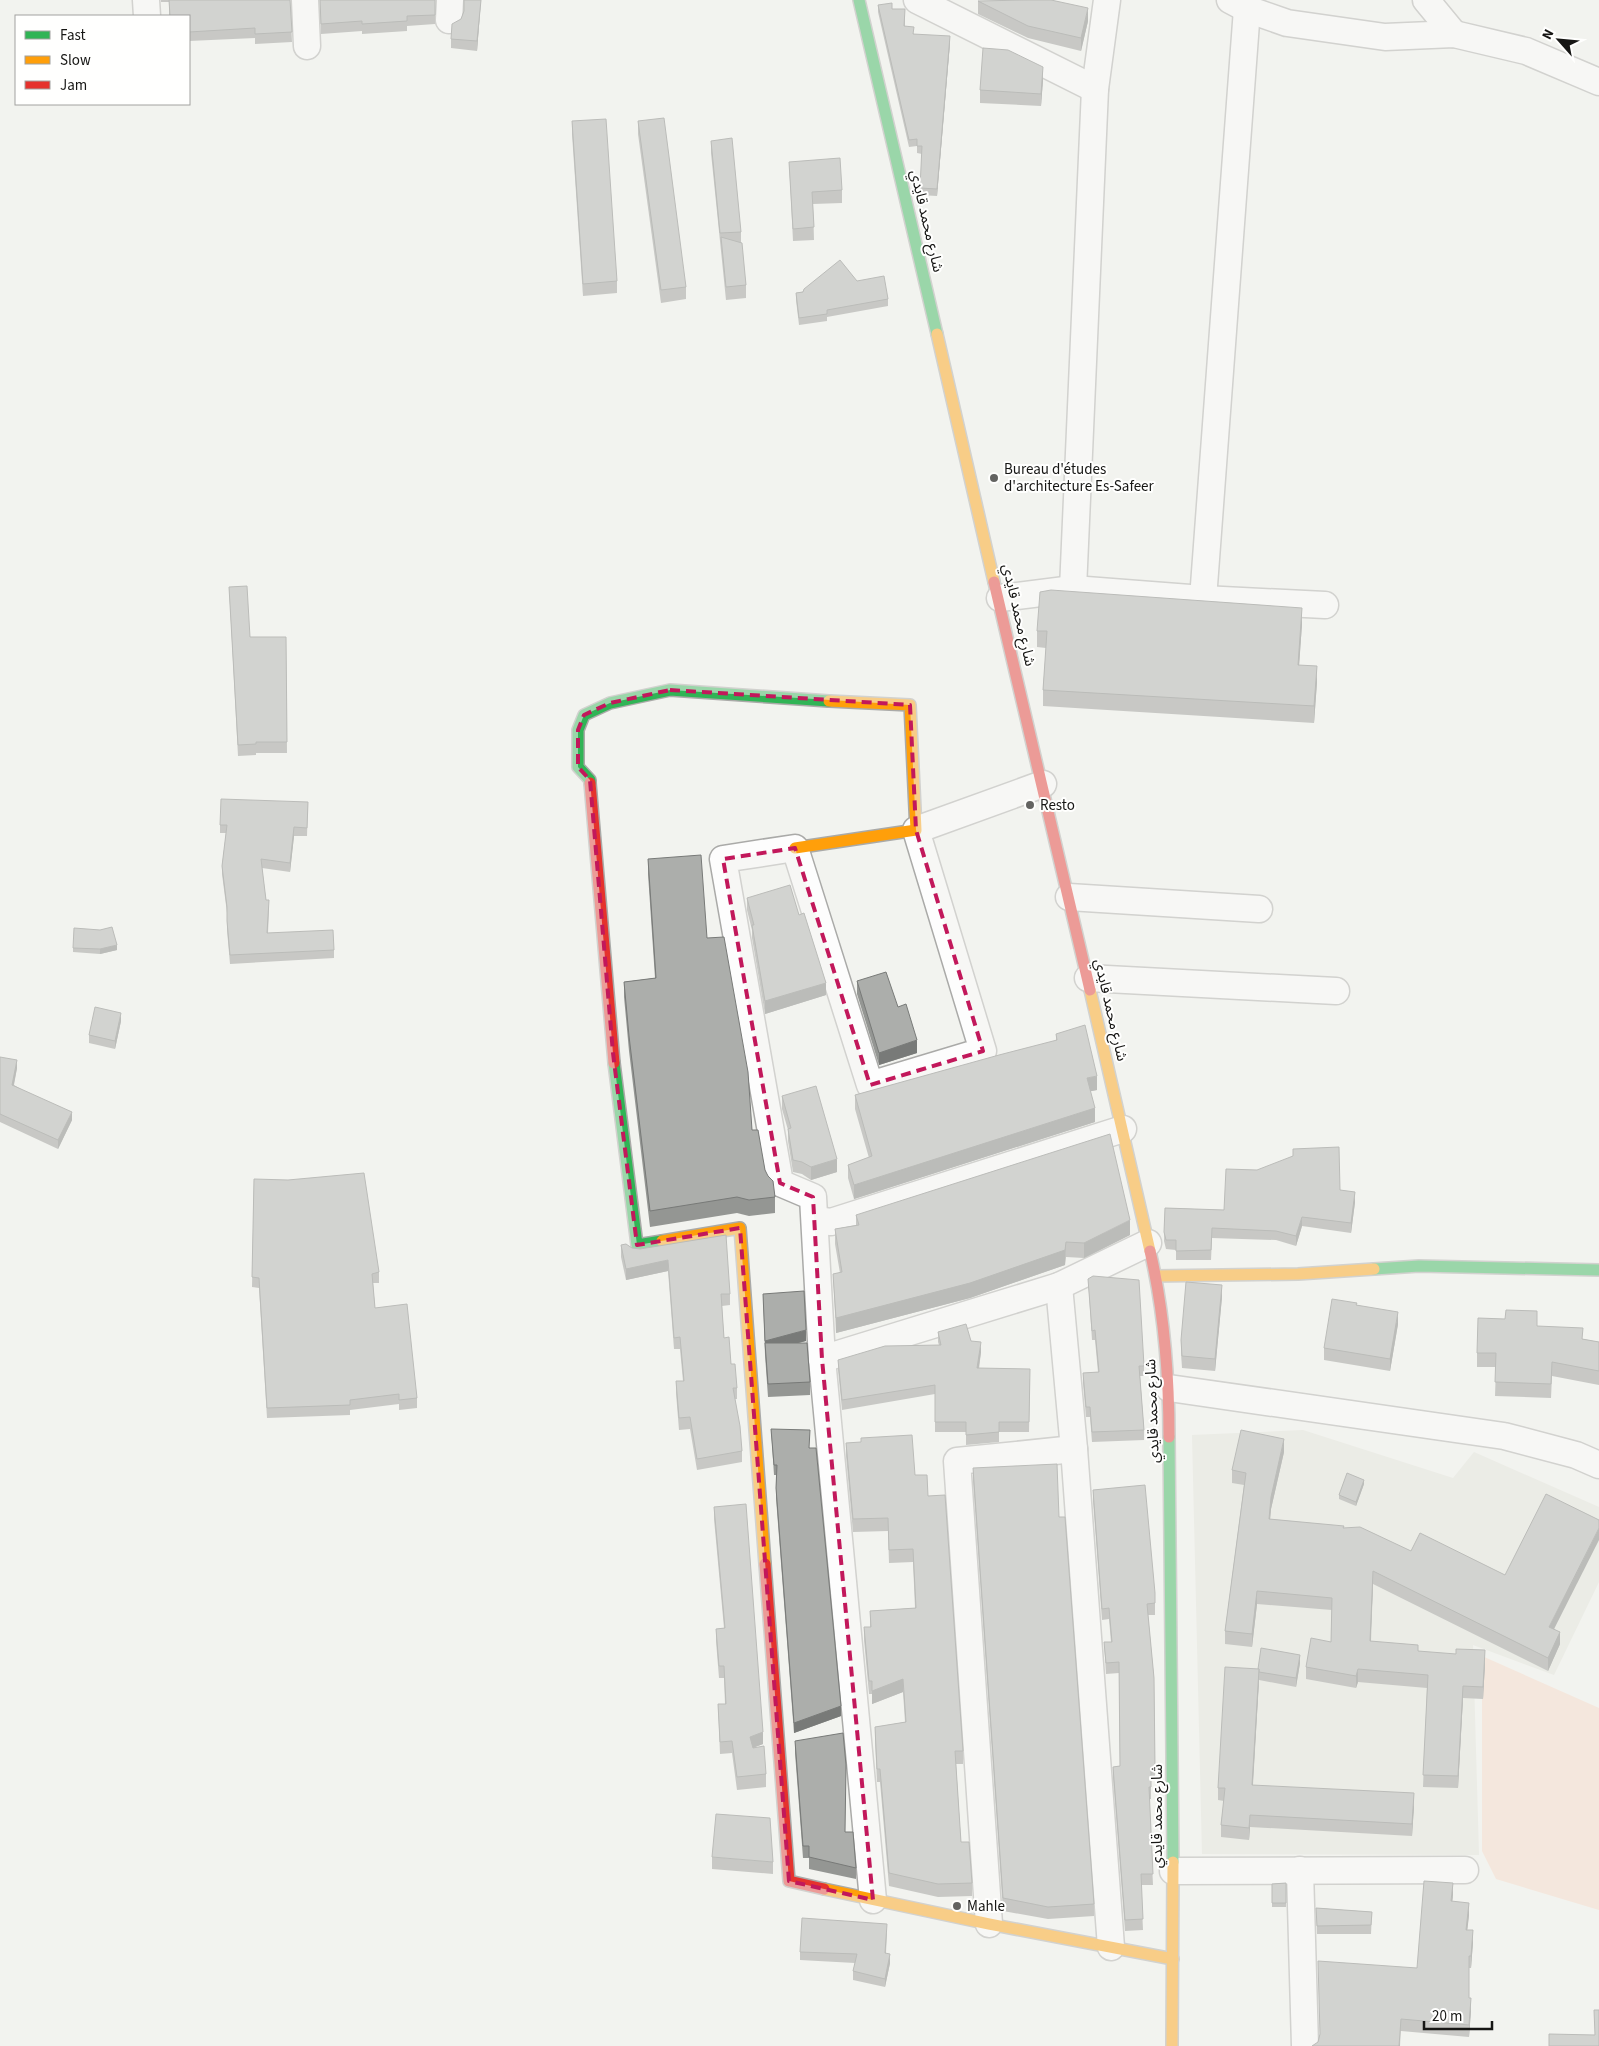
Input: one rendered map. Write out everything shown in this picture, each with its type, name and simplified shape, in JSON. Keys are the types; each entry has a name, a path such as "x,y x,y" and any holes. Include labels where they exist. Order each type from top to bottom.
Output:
{"main road":[{"name":"شارع محمد قايدي","path":"859,0 1000,598 1156,1276 1169,1388 1173,1871 1172,2046"},
{"path":"795,848 916,830 910,705 751,697 670,690 610,704 584,715 578,730 578,767 590,780 613,1053 637,1245 740,1228 789,1880 873,1900 1173,1959"},
{"path":"1156,1276 1298,1274 1419,1266 1599,1270"}],"street":[{"path":"146,0 147,15"},
{"path":"305,0 307,46"},
{"path":"917,0 1095,89"},
{"path":"1073,588 1095,89 1107,0"},
{"path":"1426,0 1454,34"},
{"path":"1203,599 1239,4 1287,23 1385,37 1454,34 1526,51 1599,82"},
{"path":"1000,598 1073,588 1203,599 1325,605"},
{"path":"873,1900 822,1359 813,1197 780,1183 723,859 795,848 870,1085 983,1051 916,830 1043,784"},
{"path":"1069,897 1259,909"},
{"path":"1088,978 1336,991"},
{"path":"815,1220 831,1222 1122,1129"},
{"path":"822,1359 1059,1286 1148,1242"},
{"path":"1059,1286 1074,1449 1111,1947"},
{"path":"1169,1388 1504,1436 1576,1455 1599,1465"},
{"path":"990,1924 957,1461 1074,1449"},
{"path":"1300,1870 1305,2046"},
{"path":"1173,1871 1465,1870"}],"highlighted area":[{"path":"670,690 910,705 916,830 983,1051 870,1085 795,848 723,859 780,1183 813,1197 822,1359 873,1900 789,1881 740,1228 637,1245 613,1053 590,780 578,767 578,730 584,715 610,703"}],"shaded area":[{"path":"1303,1430 1453,1478 1474,1452 1599,1507 1599,1582 1554,1675 1473,1645 1479,1855 1202,1854 1192,1435"},
{"path":"1482,1656 1599,1708 1599,1910 1496,1879 1482,1851"}],"building":[{"path":"169,0 290,0 292,32 255,34 255,28 190,32 190,15 170,15"},
{"path":"320,0 435,0 435,15 407,16 407,21 362,24 362,21 321,24"},
{"path":"464,0 481,0 477,41 451,39 452,24 461,19 464,11"},
{"path":"1051,0 1088,8 1081,38 1028,26 978,1"},
{"path":"892,3 892,9 905,9 904,26 914,27 913,34 950,36 937,189 920,188 922,146 917,146 917,139 909,140 878,5"},
{"path":"983,48 1008,50 1043,67 1041,94 980,90"},
{"path":"664,118 686,287 661,290 638,121"},
{"path":"606,119 617,281 583,284 572,121"},
{"path":"732,138 741,232 720,233 711,141"},
{"path":"840,158 842,190 812,192 814,227 793,229 789,162"},
{"path":"721,237 742,243 746,285 726,287"},
{"path":"840,260 857,281 884,276 888,299 827,310 827,314 799,318 796,293 803,292 804,289"},
{"path":"247,586 250,637 286,637 287,742 256,742 256,744 238,745 229,587"},
{"path":"1051,590 1302,608 1298,665 1317,666 1314,706 1043,690 1047,631 1037,631 1040,592"},
{"path":"221,799 308,802 307,828 294,827 290,863 261,859 266,900 269,900 267,933 333,930 334,950 230,955 222,866 227,825 220,825"},
{"path":"701,855 707,938 724,937 748,1072 752,1130 758,1130 765,1170 773,1181 775,1197 749,1200 737,1197 650,1211 624,982 656,978 648,859"},
{"path":"790,885 799,915 804,913 826,983 765,1001 752,925 754,925 747,898"},
{"path":"112,927 117,945 100,949 73,948 74,928 100,930"},
{"path":"886,972 898,1007 906,1004 917,1040 879,1053 857,981"},
{"path":"95,1007 121,1013 115,1041 89,1035"},
{"path":"1085,1025 1097,1076 1087,1078 1095,1108 854,1185 848,1165 872,1156 855,1095 1057,1040 1056,1034"},
{"path":"0,1057 17,1060 12,1085 72,1112 58,1140 0,1114"},
{"path":"816,1086 837,1159 811,1167 793,1160 788,1129 791,1128 782,1096"},
{"path":"1110,1134 1130,1220 1084,1243 1066,1242 1065,1250 970,1283 836,1318 833,1274 842,1272 835,1229 859,1225 856,1215"},
{"path":"1339,1147 1340,1190 1355,1192 1351,1223 1302,1217 1296,1236 1276,1231 1212,1228 1211,1250 1176,1251 1176,1240 1166,1240 1164,1232 1165,1208 1224,1210 1226,1169 1257,1170 1293,1156 1293,1149"},
{"path":"364,1173 379,1272 372,1274 375,1308 407,1304 417,1398 399,1400 399,1394 350,1400 350,1405 267,1408 259,1278 252,1277 254,1179 288,1180"},
{"path":"726,1235 730,1294 721,1294 724,1338 729,1337 731,1364 735,1364 737,1388 733,1388 740,1426 742,1451 697,1459 690,1417 679,1418 676,1381 684,1381 680,1337 674,1338 668,1260 626,1269 621,1245 626,1244 632,1248 640,1249"},
{"path":"1093,1276 1139,1280 1144,1366 1139,1366 1144,1430 1092,1432 1090,1407 1086,1407 1083,1373 1099,1372 1095,1330 1092,1331 1088,1279"},
{"path":"1186,1282 1222,1285 1215,1359 1182,1356 1181,1340"},
{"path":"804,1291 806,1330 765,1341 763,1294"},
{"path":"1332,1299 1398,1312 1390,1359 1324,1348"},
{"path":"1506,1310 1537,1311 1537,1326 1583,1328 1582,1339 1599,1342 1599,1371 1552,1362 1551,1384 1495,1382 1496,1353 1477,1353 1478,1318 1505,1319"},
{"path":"966,1324 971,1341 981,1342 977,1368 1030,1369 1029,1422 999,1422 999,1432 966,1435 966,1422 935,1422 935,1385 842,1400 838,1360 885,1346 941,1345 938,1332"},
{"path":"765,1343 807,1343 810,1382 768,1384"},
{"path":"771,1429 810,1430 809,1448 816,1448 841,1706 794,1723 776,1488 777,1465 774,1465"},
{"path":"1241,1430 1284,1439 1271,1497 1269,1519 1344,1526 1343,1528 1360,1527 1411,1551 1420,1533 1505,1575 1546,1494 1599,1520 1599,1528 1549,1627 1560,1632 1548,1658 1373,1571 1370,1641 1418,1645 1418,1651 1456,1654 1456,1649 1485,1650 1483,1687 1463,1686 1458,1776 1423,1775 1428,1675 1358,1669 1356,1676 1306,1667 1311,1638 1331,1642 1332,1598 1257,1591 1252,1634 1225,1631 1246,1473 1232,1470"},
{"path":"912,1435 915,1475 927,1475 928,1496 945,1495 963,1751 955,1751 961,1842 969,1842 972,1883 938,1884 889,1873 880,1769 877,1769 875,1727 906,1722 903,1679 872,1691 872,1681 869,1681 864,1627 871,1627 870,1611 916,1608 913,1549 889,1550 888,1518 853,1519 846,1443 861,1442 861,1438"},
{"path":"1057,1464 1059,1517 1065,1517 1094,1904 1048,1907 1003,1898 973,1468"},
{"path":"1347,1473 1364,1480 1356,1502 1339,1495"},
{"path":"1145,1485 1155,1593 1155,1603 1147,1604 1154,1678 1155,1768 1151,1767 1151,1787 1149,1787 1153,1874 1141,1874 1143,1919 1125,1920 1113,1767 1120,1766 1119,1662 1106,1663 1104,1642 1112,1642 1109,1608 1102,1609 1093,1490"},
{"path":"746,1504 763,1732 750,1737 753,1748 764,1746 766,1774 737,1777 732,1741 720,1742 718,1704 726,1704 724,1666 719,1666 716,1629 725,1628 714,1507"},
{"path":"1261,1648 1300,1655 1296,1678 1259,1672"},
{"path":"1225,1667 1259,1669 1252,1785 1414,1793 1412,1824 1250,1815 1249,1828 1221,1825 1225,1788 1218,1788"},
{"path":"843,1733 846,1765 845,1832 853,1832 856,1868 809,1857 809,1846 803,1846 795,1741"},
{"path":"716,1814 770,1818 773,1862 712,1857"},
{"path":"1424,1881 1453,1883 1451,1901 1469,1903 1466,1930 1473,1930 1471,1956 1469,1956 1469,1998 1471,1998 1469,2025 1401,2019 1399,2046 1312,2046 1318,2042 1320,2034 1318,1961 1417,1968"},
{"path":"1286,1883 1286,1903 1272,1903 1272,1884"},
{"path":"1316,1908 1372,1912 1371,1925 1317,1926"},
{"path":"802,1918 887,1924 885,1953 890,1954 885,1979 853,1971 857,1954 800,1952"},
{"path":"1594,2010 1599,2010 1599,2046 1549,2046 1549,2034 1595,2035"}],"traffic: fast":[{"path":"859,0 937,334"},
{"path":"590,783 590,780 578,767 578,730 584,715 610,703 670,690 829,701"},
{"path":"614,1063 637,1245 662,1241"},
{"path":"1374,1269 1419,1266 1599,1270"},
{"path":"1169,1437 1173,1862"}],"traffic: slow":[{"path":"937,334 994,582"},
{"path":"795,848 916,830 910,705 829,701"},
{"path":"1090,990 1150,1251"},
{"path":"662,1241 740,1228 765,1564"},
{"path":"1156,1276 1298,1274 1374,1269"},
{"path":"1172,2046 1173,1862"},
{"path":"824,1889 989,1924 1173,1959"}],"traffic: jam":[{"path":"994,582 1090,990"},
{"path":"590,783 614,1063"},
{"path":"1150,1251 1165,1343 1169,1437"},
{"path":"765,1564 789,1881 824,1889"}],"place":[{"name":"Bureau d'études d'architecture Es-Safeer","path":"994,478"},
{"name":"Resto","path":"1030,805"},
{"name":"Mahle","path":"957,1906"}]}
